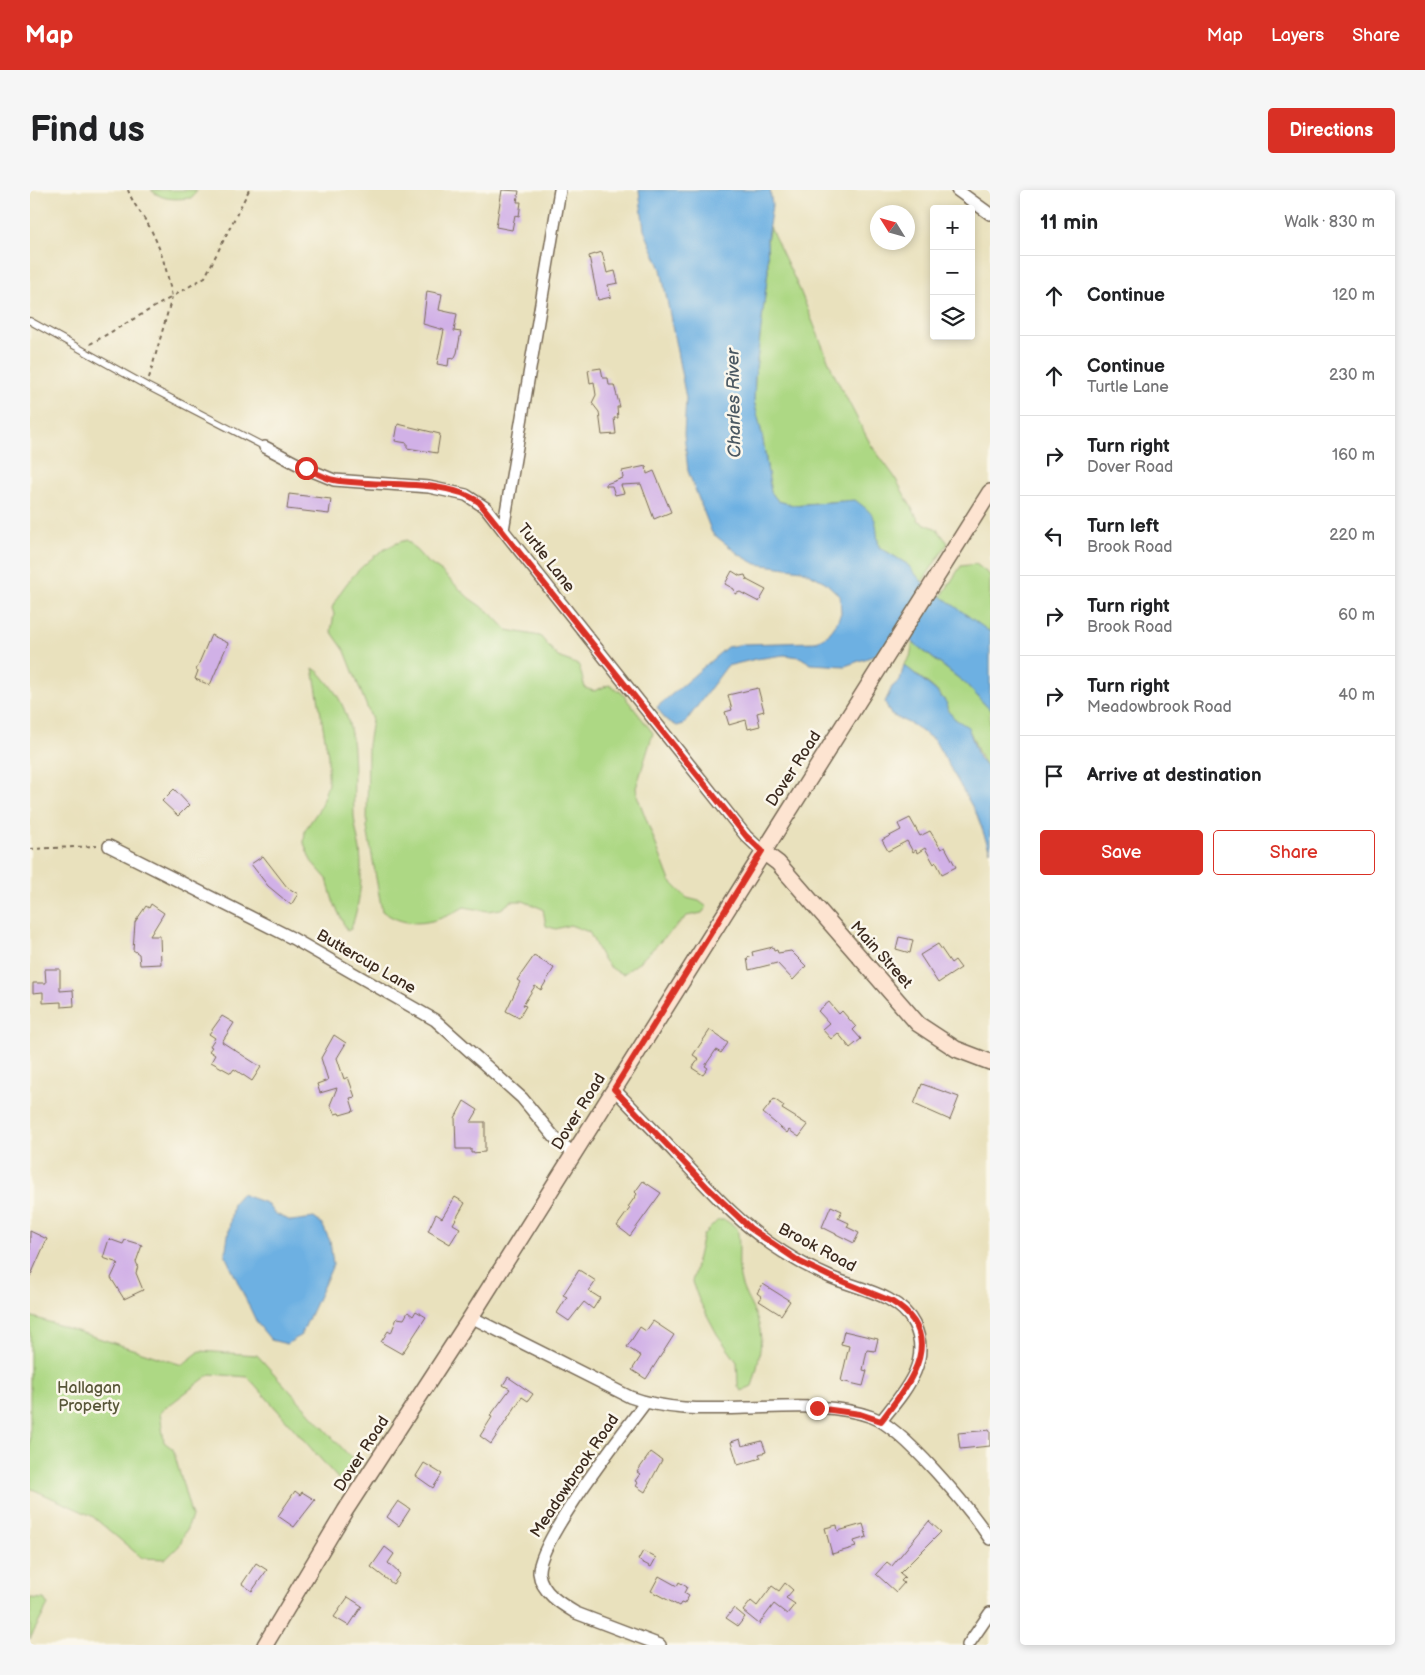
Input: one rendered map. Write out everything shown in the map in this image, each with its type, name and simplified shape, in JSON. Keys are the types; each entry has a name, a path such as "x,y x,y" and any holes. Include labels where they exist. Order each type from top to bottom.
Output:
{"street":[{"name":"Turtle Lane","path":"560,190 503,530 746,836 762,851"},
{"path":"957,190 990,214"},
{"path":"265,447 334,480 429,487 466,495 486,508 503,530"},
{"name":"Dover Road","path":"265,1645 340,1520 471,1317 762,851 990,492"},
{"name":"Buttercup Lane","path":"109,846 292,938 435,1020 522,1098 555,1138 573,1153"},
{"name":"Main Street","path":"762,851 778,863 918,1024 956,1049 990,1062"},
{"name":"Brook Road","path":"614,1089 708,1188 750,1228 783,1252 829,1276 891,1301 907,1314 918,1333 921,1345 918,1366 911,1381 881,1421"},
{"name":"Meadowbrook Road","path":"471,1317 645,1403 666,1407 712,1409 817,1408 860,1414 881,1421 903,1438 956,1495 990,1539"},
{"name":"Meadowbrook Road","path":"645,1403 574,1501 546,1545 541,1558 539,1575 548,1593 563,1606 576,1613 660,1645"},
{"path":"968,1645 990,1612"}],"lane":[{"path":"30,321 147,386 265,447"}],"path":[{"path":"128,190 133,203 152,232 167,269 172,297 147,386"},
{"path":"82,349 205,277 249,190"},
{"path":"30,849 109,846"}],"green space":[{"path":"151,190 198,190 191,198 175,199 165,198"},
{"path":"770,227 799,288 833,372 871,445 894,476 919,521 937,529 948,543 922,582 907,564 879,547 876,534 840,501 793,505 778,501 771,492 762,434 754,401 755,377 768,271 767,239"},
{"path":"407,540 426,561 442,572 469,598 492,614 507,630 540,636 558,657 579,665 585,688 594,691 609,685 621,692 653,733 636,788 638,798 670,881 687,898 699,901 707,907 702,913 687,916 637,964 623,974 605,962 589,932 570,925 556,929 546,926 543,909 523,901 512,901 501,909 488,911 464,907 433,921 413,923 402,921 382,911 367,828 368,745 372,720 345,651 331,631 334,614 332,608 344,587 363,566 385,549"},
{"path":"976,564 990,575 990,632 941,597 961,566"},
{"path":"913,643 966,684 990,710 990,772 981,758 971,734 952,716 941,696 932,686 904,665 910,657"},
{"path":"313,668 324,677 339,699 346,714 353,747 354,816 360,850 361,880 359,900 354,919 351,929 347,931 333,901 327,879 311,861 304,843 305,830 320,808 328,784 328,756"},
{"path":"718,1220 725,1220 737,1228 740,1278 760,1331 759,1356 752,1386 741,1391 738,1386 737,1362 717,1334 692,1282 703,1235"},
{"name":"Hallagan Property","path":"30,1316 182,1365 200,1351 257,1355 353,1460 340,1481 248,1377 210,1374 160,1412 164,1442 173,1449 192,1517 179,1546 166,1559 142,1558 92,1516 30,1488"},
{"path":"30,1598 44,1599 48,1605 30,1639"}],"water":[{"name":"Charles River","path":"639,190 770,190 772,205 767,239 768,271 755,377 754,401 762,434 771,492 778,501 793,505 855,500 869,511 875,520 879,547 907,564 922,582 990,632 990,710 966,684 902,634 873,656 845,666 811,664 800,657 784,655 727,666 684,724 677,726 665,719 657,707 727,647 744,644 815,642 828,635 841,613 840,596 825,582 802,570 756,564 740,555 712,533 688,471 684,434 686,398 661,269 644,230"},
{"path":"904,665 935,690 946,702 948,711 955,719 968,727 979,758 990,772 990,851 977,815 935,741 913,725 891,715 885,702 892,687 900,680"},
{"path":"241,1194 266,1203 274,1213 291,1221 314,1218 322,1224 330,1241 333,1265 301,1335 287,1344 271,1340 257,1323 225,1255 233,1203"}],"building":[{"path":"502,190 519,191 517,202 521,202 519,216 515,215 512,230 496,227"},
{"path":"602,252 607,273 615,271 618,283 608,285 611,297 598,300 589,256"},
{"path":"427,291 442,294 439,310 457,314 454,331 461,332 457,353 454,359 449,358 448,366 437,364 444,330 423,324"},
{"path":"601,368 603,378 608,378 609,385 614,385 620,407 617,407 618,418 614,418 616,434 602,435 599,412 592,403 596,395 594,382 590,383 588,370"},
{"path":"398,424 440,434 437,453 407,448 407,443 395,441"},
{"path":"646,466 647,474 654,471 671,512 654,519 641,484 621,485 624,493 615,495 612,486 606,486 606,484 623,478 622,471"},
{"path":"289,494 331,499 329,514 287,509"},
{"path":"732,571 740,576 745,575 747,580 766,590 759,602 740,592 735,594 734,589 725,584"},
{"path":"211,635 228,643 210,685 195,679 198,671 196,670"},
{"path":"758,688 764,711 757,713 760,726 748,729 746,720 729,725 725,712 732,710 728,695"},
{"path":"174,789 189,805 178,816 162,801"},
{"path":"910,818 920,836 930,831 941,849 945,847 956,867 942,874 936,862 934,864 925,848 917,853 916,850 913,852 907,841 888,851 882,840 901,830 898,824"},
{"path":"263,856 287,887 298,894 291,905 268,886 251,864"},
{"path":"151,904 164,913 150,936 160,936 161,964 140,965 139,954 133,950 135,922 146,906 149,908"},
{"path":"899,937 913,940 910,953 896,949"},
{"path":"938,944 951,963 955,960 961,968 938,983 920,955"},
{"path":"773,947 774,951 777,950 778,953 791,951 806,966 793,980 777,963 749,970 747,958 753,956 752,952"},
{"path":"534,956 554,968 541,990 535,986 523,1005 526,1006 519,1018 506,1011 520,982 517,980"},
{"path":"45,969 60,969 60,991 73,990 74,1006 61,1007 61,1002 43,1003 43,992 33,993 33,983 46,983"},
{"path":"829,1002 839,1014 842,1011 856,1027 853,1030 861,1039 850,1048 838,1033 831,1039 822,1029 829,1023 818,1011"},
{"path":"222,1016 234,1023 222,1042 261,1067 252,1081 234,1069 231,1073 211,1062 215,1055 209,1051 215,1038 209,1034"},
{"path":"710,1030 728,1043 721,1053 716,1050 705,1066 708,1068 703,1075 692,1068 699,1059 693,1055"},
{"path":"334,1035 346,1043 337,1058 344,1079 348,1077 355,1097 350,1098 354,1111 340,1115 339,1113 335,1114 330,1105 337,1088 320,1093 317,1084 328,1080 321,1058"},
{"path":"922,1084 959,1097 950,1120 914,1104"},
{"path":"774,1099 784,1106 782,1109 808,1125 799,1137 789,1130 787,1133 763,1113"},
{"path":"464,1101 478,1110 471,1122 485,1122 485,1152 471,1153 471,1149 456,1149 455,1118"},
{"path":"643,1181 661,1193 630,1236 617,1226 630,1208 628,1207 637,1194 635,1192"},
{"path":"455,1197 465,1203 453,1224 460,1228 450,1244 428,1231 436,1214 442,1218"},
{"path":"831,1206 842,1211 838,1218 849,1223 847,1227 859,1233 854,1243 822,1227"},
{"path":"30,1231 47,1239 30,1277"},
{"path":"109,1239 123,1244 125,1240 142,1245 136,1262 138,1266 136,1273 143,1290 124,1299 111,1278 118,1263 103,1258"},
{"path":"579,1270 596,1281 589,1291 600,1298 593,1309 584,1302 569,1321 557,1313 567,1297 563,1295"},
{"path":"763,1284 790,1301 781,1315 759,1301 762,1297 757,1293"},
{"path":"416,1311 426,1317 402,1354 381,1342 388,1331 391,1333 397,1318 404,1319 408,1312 413,1316"},
{"path":"653,1321 674,1335 646,1379 632,1370 641,1356 627,1347 640,1327 646,1331"},
{"path":"844,1331 878,1339 875,1351 867,1350 863,1370 867,1371 863,1386 841,1381 849,1346 841,1344"},
{"path":"508,1377 533,1394 528,1401 522,1397 491,1444 480,1436 492,1417 490,1416 510,1389 503,1385"},
{"path":"990,1430 990,1446 960,1449 958,1433"},
{"path":"740,1439 742,1446 762,1441 766,1452 759,1454 761,1458 738,1465 731,1442"},
{"path":"651,1452 662,1460 645,1492 636,1486 638,1483 635,1481 640,1474 637,1472"},
{"path":"424,1463 442,1474 433,1488 416,1476"},
{"path":"295,1491 300,1495 302,1492 315,1500 294,1527 278,1516"},
{"path":"398,1501 410,1509 399,1526 387,1517"},
{"path":"929,1521 941,1532 900,1573 905,1577 901,1581 904,1583 896,1592 876,1574 887,1562 892,1566"},
{"path":"863,1524 867,1537 854,1541 856,1547 832,1554 825,1528 837,1525 838,1531"},
{"path":"385,1547 394,1554 388,1563 400,1574 393,1584 371,1567"},
{"path":"643,1551 656,1558 651,1567 638,1560"},
{"path":"256,1563 267,1570 252,1591 242,1584"},
{"path":"659,1576 677,1586 679,1582 687,1587 684,1593 689,1596 684,1604 681,1603 679,1606 651,1591"},
{"path":"785,1583 793,1590 786,1598 795,1604 787,1614 774,1604 759,1624 743,1611 751,1601 757,1606 772,1586 779,1591"},
{"path":"348,1597 362,1606 349,1626 334,1617"},
{"path":"734,1608 745,1617 738,1626 726,1618"}],"route":[{"path":"306,468 334,480 429,487 466,495 479,502 486,508 746,836 762,851 614,1089 734,1215 750,1228 800,1262 829,1276 881,1296 900,1306 913,1322 921,1345 918,1366 911,1381 881,1421 871,1416 817,1408"}]}
